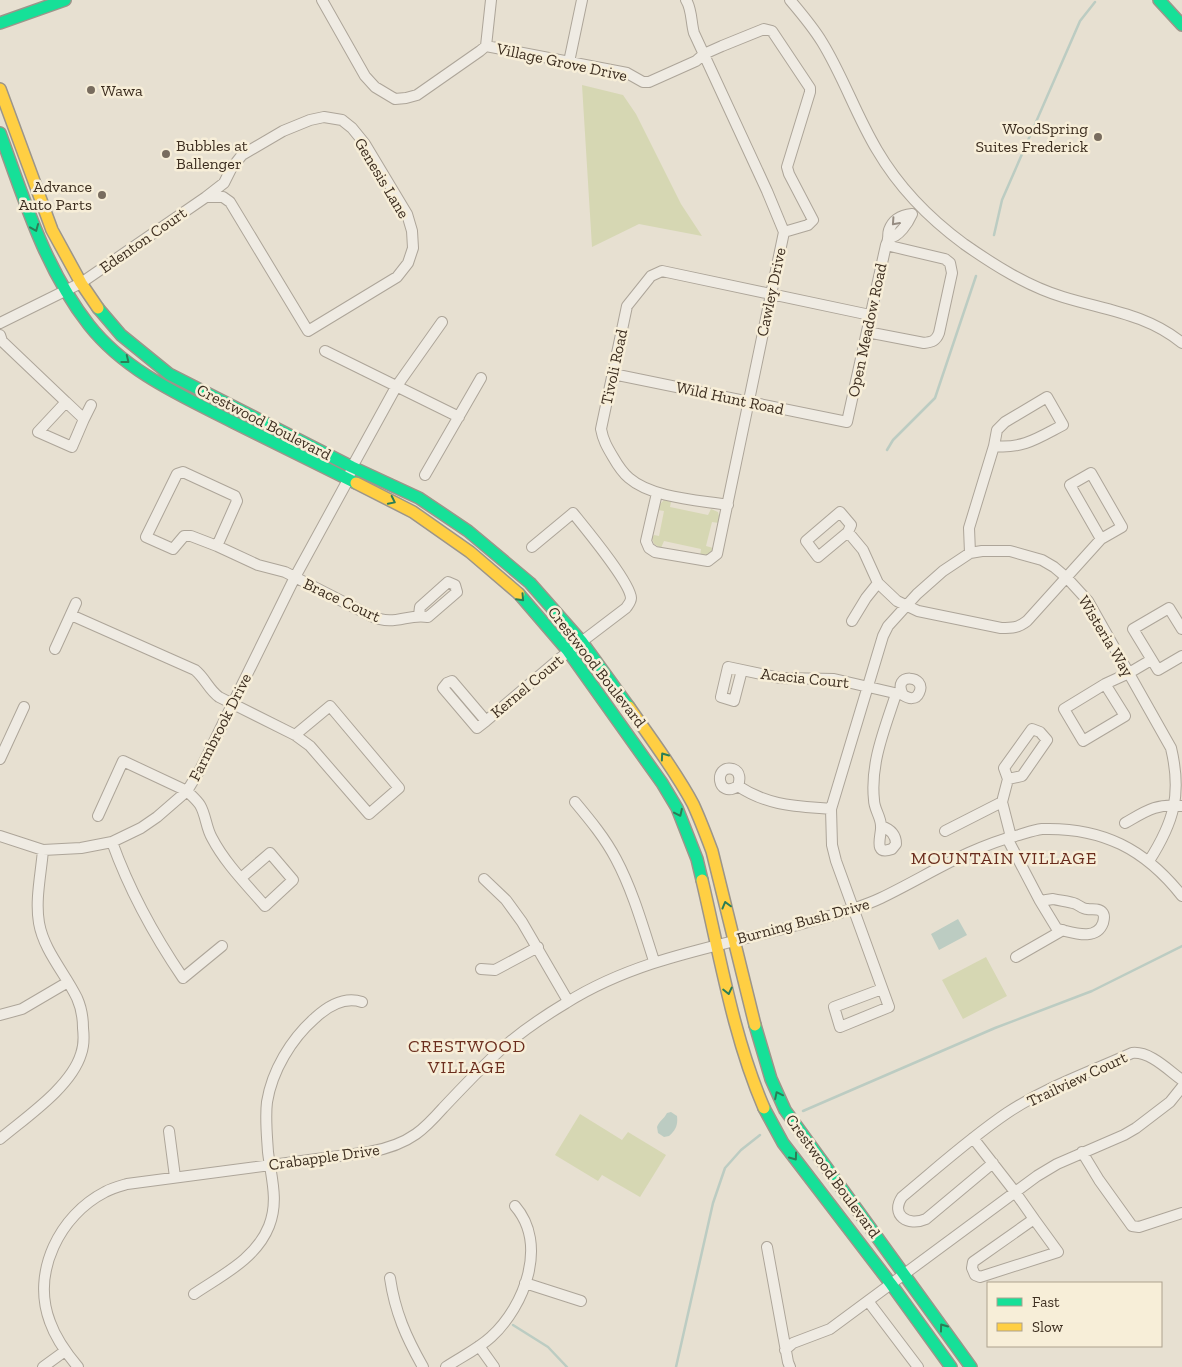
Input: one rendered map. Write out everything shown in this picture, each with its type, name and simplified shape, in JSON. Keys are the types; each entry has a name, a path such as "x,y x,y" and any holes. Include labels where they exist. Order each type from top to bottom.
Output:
{"main road":[{"path":"0,23 65,0"},
{"path":"1159,0 1182,25"},
{"name":"Crestwood Boulevard","path":"0,89 52,230 81,283 103,316 121,335 169,374 352,467 419,498 468,531 530,583 582,642 668,761 692,803 712,851 758,1039 771,1079 785,1110 826,1170 971,1367"},
{"name":"Crestwood Boulevard","path":"0,133 36,232 66,291 90,326 123,359 160,385 413,512 470,552 518,594 568,651 662,783 677,808 697,859 740,1040 752,1080 766,1113 783,1143 812,1184 891,1284 951,1367"}],"street":[{"path":"322,0 365,76 375,87 395,99 417,95 486,46 491,0"},
{"path":"569,62 582,0"},
{"path":"790,0 821,41 877,151 920,206 936,222 990,262 1024,281 1062,296 1145,320 1171,334 1182,343"},
{"name":"Cawley Drive","path":"656,493 646,541 649,548 655,552 708,561 713,559 717,554 728,505 784,232 761,177 694,33 690,19 690,2"},
{"name":"Village Grove Drive","path":"486,46 627,73 642,82 649,82 696,61 704,54 764,29 768,30 776,35 810,88 810,98 787,167 813,220 808,225 784,232"},
{"name":"Genesis Lane","path":"324,117 342,120 352,128 365,144 407,214 412,231 413,248 408,263 397,277 308,331 230,202 223,197 206,197 224,183 231,169 242,155 283,131 310,120 324,117"},
{"name":"Edenton Court","path":"0,323 81,283 206,197"},
{"path":"887,241 900,232 920,206"},
{"path":"867,332 924,343 932,342 937,338 943,316 952,273 950,263 945,259 887,241"},
{"name":"Open Meadow Road","path":"847,422 887,241"},
{"name":"Tivoli Road","path":"728,505 656,493 638,485 628,477 615,460 603,439 601,429 627,306 656,272 662,271 771,293"},
{"path":"771,293 870,315"},
{"name":"Farmbrook Drive","path":"0,836 43,850 81,848 112,842 141,828 187,790 201,768 295,577 348,480 352,467 396,387 442,322"},
{"path":"0,335 2,341 84,419"},
{"path":"325,351 458,418"},
{"name":"Wild Hunt Road","path":"613,374 847,422"},
{"path":"426,475 482,378"},
{"path":"970,553 969,528 994,446 997,430 1005,422 1047,397 1063,425 1026,444 1009,448 994,446"},
{"path":"66,402 38,432 72,447 91,404"},
{"name":"Brace Court","path":"217,546 236,501 235,496 183,472 177,474 146,537 173,549 184,536 191,536 258,565 276,569 295,577 375,618 393,621 419,615"},
{"path":"848,532 863,550 878,583 897,601 918,611 1001,628 1021,626 1027,621 1102,539 1122,527 1092,473 1070,485 1102,539"},
{"path":"840,512 851,525 848,532 818,557 806,541 840,512"},
{"name":"Kernel Court","path":"486,721 452,681 444,685 443,688 476,728 486,721 568,651 626,608 630,602 631,596 622,578 573,513 532,547"},
{"name":"Wisteria Way","path":"882,989 834,1007 840,1027 889,1007 852,909 832,845 831,809 867,687 888,626 906,606 944,571 970,553 996,550 1010,551 1027,554 1042,560 1067,578 1088,601 1176,760 1180,805 1150,861"},
{"path":"852,621 878,583"},
{"path":"55,649 76,603"},
{"path":"1182,629 1169,608 1133,630 1158,670 1182,656"},
{"path":"71,615 195,670 203,677 212,692 295,735 310,746 369,814 399,788 330,706 295,735"},
{"path":"1105,684 1125,716 1083,741 1064,709 1105,684 1151,660"},
{"name":"Acacia Court","path":"742,670 780,678 834,679 899,695 881,740 872,778 874,802 881,826"},
{"path":"0,759 24,707"},
{"path":"1008,779 1022,776 1047,740 1040,732 1032,729 1004,768 1008,779 1002,802 1009,837 1040,901 1058,929 1084,934 1095,932 1102,924 1104,917 1103,912 1100,910 1086,909 1075,904 1053,900 1040,901"},
{"path":"98,816 123,761 187,790 201,806 211,837 224,859 265,906 293,880 270,853 241,878"},
{"path":"738,786 758,798 784,805 831,809"},
{"path":"575,802 602,836 626,878 654,961"},
{"path":"945,831 1002,802"},
{"path":"1125,824 1152,808 1161,805 1180,805"},
{"name":"Burning Bush Drive","path":"717,944 787,928 879,900 976,849 1009,837 1040,829 1080,832 1113,840 1150,861 1168,878 1182,896"},
{"path":"112,842 130,890 183,978 222,946"},
{"path":"0,1139 60,1087 73,1072 82,1054 84,1042 83,1017 77,998 43,938 39,922 38,907 43,850"},
{"path":"484,879 506,900 522,922 568,1001"},
{"path":"1016,957 1063,930"},
{"name":"Crabapple Drive","path":"78,1367 65,1351 49,1321 44,1292 46,1270 58,1237 80,1210 106,1191 127,1184 369,1152 398,1144 416,1134 497,1054 531,1024 568,1001 607,981 654,961 717,944"},
{"path":"480,969 496,970 538,947"},
{"path":"0,1015 22,1009 68,982"},
{"path":"194,1294 239,1264 255,1250 270,1225 275,1196 272,1165 268,1153 268,1102 273,1080 283,1057 306,1026 332,1005 354,999 362,1002"},
{"name":"Trailview Court","path":"993,1164 926,1219 913,1223 907,1221 900,1213 898,1208 902,1197 973,1138 1009,1112 1050,1089 1132,1053 1139,1052 1182,1080"},
{"path":"786,1350 793,1343 830,1329 1015,1192 1057,1164 1124,1135 1142,1124 1170,1102 1182,1087"},
{"path":"169,1131 175,1177"},
{"path":"973,1138 1015,1192 1058,1252 980,1277 975,1275 972,1268 973,1262 1034,1219"},
{"path":"1082,1152 1099,1180 1132,1226 1139,1227 1182,1213"},
{"path":"446,1367 492,1336 507,1320 518,1302 529,1266 530,1248 529,1231 524,1216 515,1206"},
{"path":"768,1247 790,1367"},
{"path":"390,1278 397,1315 423,1367"},
{"path":"525,1283 580,1301"},
{"path":"868,1301 918,1367"},
{"path":"479,1346 494,1367"},
{"path":"42,1367 65,1351"}],"green space":[{"path":"582,85 623,95 636,114 681,204 702,236 639,224 592,247"},
{"path":"664,500 671,502 670,507 708,515 711,509 718,512 719,523 712,522 706,546 713,548 710,553 700,556 701,549 664,541 661,548 654,544 652,538 654,535 659,536 664,511 658,510 658,506"},
{"path":"986,957 1007,996 963,1019 942,980"},
{"path":"580,1114 622,1140 628,1132 666,1155 640,1197 602,1175 598,1181 555,1155"}],"shaded area":[{"path":"958,919 967,935 939,950 931,934"},
{"path":"671,1112 677,1116 677,1125 669,1136 664,1137 658,1133 657,1127 667,1113"}],"waterway":[{"path":"994,235 1002,200 1080,21 1095,2"},
{"path":"887,450 893,440 935,398 976,276"},
{"path":"803,1111 995,1028 1092,991 1182,946"},
{"path":"676,1367 713,1203 725,1168 741,1150 760,1135"},
{"path":"513,1325 548,1347 567,1367"}],"traffic: fast":[{"path":"0,23 65,0"},
{"path":"1159,0 1182,25"},
{"path":"0,133 27,208 48,257 74,303 89,325 104,342 137,369 175,392 356,483"},
{"path":"98,308 121,335 169,374 352,467 419,498 468,531 530,583 582,642 629,707"},
{"path":"519,594 568,651 662,783 677,808 697,859 702,880"},
{"path":"755,1025 771,1079 785,1110 971,1367"},
{"path":"764,1108 783,1143 891,1284 951,1367"}],"traffic: slow":[{"path":"0,89 52,230 81,283 98,308"},
{"path":"356,483 413,512 470,552 519,594"},
{"path":"629,707 678,779 693,804 703,827 712,851 755,1025"},
{"path":"702,880 721,967 736,1024 753,1081 764,1108"}],"place":[{"name":"Wawa","path":"91,90"},
{"name":"WoodSpring Suites Frederick","path":"1098,137"},
{"name":"Bubbles at Ballenger","path":"166,154"},
{"name":"Advance Auto Parts","path":"102,195"}],"district":[{"name":"MOUNTAIN VILLAGE","path":"1004,858"},
{"name":"CRESTWOOD VILLAGE","path":"467,1056"}]}
